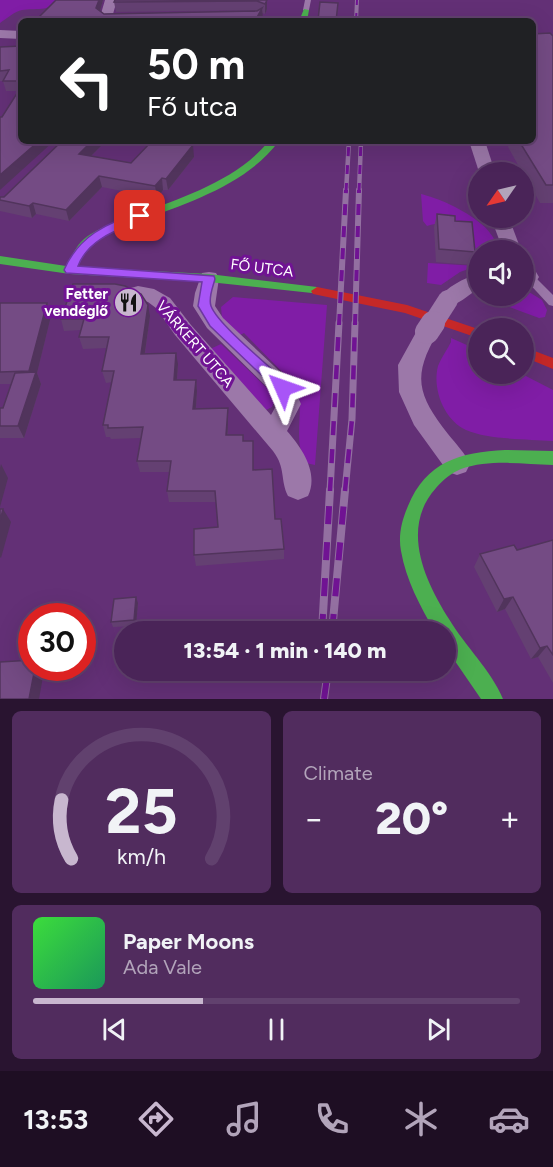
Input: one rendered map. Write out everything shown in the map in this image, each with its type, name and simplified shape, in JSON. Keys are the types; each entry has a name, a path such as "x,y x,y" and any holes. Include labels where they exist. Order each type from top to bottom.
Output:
{"street":[{"path":"111,0 106,17 145,18"},
{"path":"0,34 18,34"},
{"path":"70,270 75,257 93,237 236,177 254,165 272,144"},
{"path":"478,144 484,162"},
{"name":"FŐ UTCA","path":"0,260 70,270 209,279 361,298 407,309 468,330"},
{"name":"VÁRKERT UTCA","path":"209,279 204,306 215,323 283,388 289,404 281,421 270,430"},
{"path":"457,464 419,410 409,382 411,364 427,332 448,300 468,286"},
{"name":"VÁRKERT UTCA","path":"138,293 154,297 163,303 183,330 291,452 299,474 298,488"},
{"path":"534,356 553,364"},
{"path":"493,699 434,610 419,582 408,554 408,528 414,505 426,487 442,472 457,464 488,458 553,458"}],"lane":[{"path":"534,284 553,302"}],"shaded area":[{"path":"0,0 59,0 46,8 19,11 0,23"},
{"path":"421,194 442,201 467,214 468,228 485,228 495,240 473,240 473,234 462,228 439,223 427,226 423,221"},
{"path":"428,263 468,265 468,269 441,285 427,283"},
{"path":"534,295 542,300 547,310 545,317 539,318 507,306 534,306"},
{"path":"233,297 327,305 315,465 306,463 302,454 297,387 244,333 238,336 222,318 221,307"},
{"path":"451,338 468,346 468,384 534,384 534,380 553,390 553,441 486,436 458,425 446,411 438,394 437,384 438,366"},
{"path":"221,344 276,398 272,407 266,410 208,350"}],"building":[{"path":"56,0 99,0 96,8 104,14 257,11 262,8 257,18 38,18"},
{"path":"115,0 267,0 265,4 257,1 114,2"},
{"path":"320,2 338,3 336,18 318,18"},
{"path":"550,33 553,36 553,185 546,185 534,162 521,144 536,144 536,34"},
{"path":"18,46 18,81 3,81 9,70 0,71 0,47"},
{"path":"18,92 18,144 36,144 0,175 0,117"},
{"path":"59,144 89,144 79,154 131,163 149,144 193,145 166,179 162,178 155,186 99,176 66,210 33,203 29,206 0,200 0,197 4,197"},
{"path":"437,214 455,216 455,221 468,222 468,228 473,228 474,240 468,240 468,251 439,249"},
{"path":"73,284 115,284 141,294 148,305 141,354 176,353 174,380 196,380 193,409 228,408 226,435 243,435 243,441 253,441 253,470 272,469 275,519 281,519 284,549 194,555 194,529 218,527 215,491 167,491 171,461 137,461 143,427 108,428 108,425 103,425 114,371 102,371 109,337 79,337 84,319 61,319"},
{"path":"0,303 47,303 29,371 0,372"},
{"path":"36,372 18,426 0,426 0,408 3,408 15,373"},
{"path":"553,540 553,655 547,646 540,648 513,597 504,599 480,554 514,545 517,550"},
{"path":"136,597 134,620 111,622 114,599"},
{"path":"18,661 18,681 32,681 29,699 0,699 0,662"}],"railway":[{"path":"356,18 357,0"},
{"path":"346,192 349,144"},
{"path":"359,192 361,144"},
{"path":"339,325 346,190"},
{"path":"355,325 359,190"},
{"path":"330,491 339,323"},
{"path":"345,491 352,419 355,323"},
{"path":"323,621 330,490"},
{"path":"333,621 345,490"},
{"path":"324,699 326,681"}],"traffic: fast":[{"path":"304,18 306,10"},
{"path":"70,270 84,245 102,232 222,183 262,156 272,144"},
{"path":"0,260 70,270 209,278 317,291"},
{"path":"493,699 428,602 416,575 409,548 410,521 423,491 451,466 492,457 553,458"}],"traffic: jam":[{"path":"317,291 407,309 468,330"},
{"path":"534,356 553,364"}],"place":[{"name":"Fetter vendéglő","path":"129,303"}],"route":[{"path":"140,216 102,231 93,237 75,257 70,270 209,279 204,306 215,323 283,388"}]}
